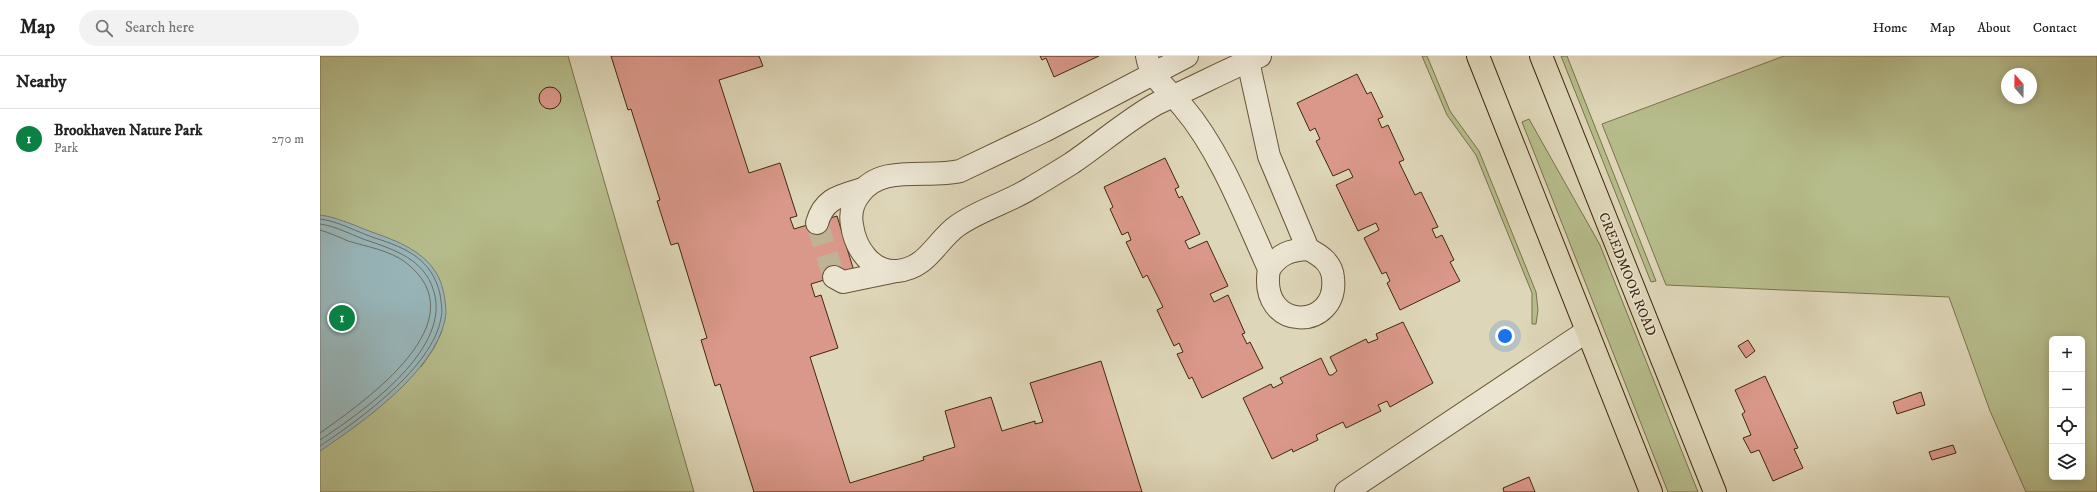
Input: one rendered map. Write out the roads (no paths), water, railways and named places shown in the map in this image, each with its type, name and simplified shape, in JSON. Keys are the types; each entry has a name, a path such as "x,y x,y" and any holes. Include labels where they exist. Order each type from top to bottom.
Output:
{"main road":[{"path":"1478,56 1651,492"},
{"name":"CREEDMOOR ROAD","path":"1540,56 1715,492"}],"lane":[{"path":"817,223 820,211 826,203 862,189 871,182 899,175 948,174 960,171 1044,131 1149,65 1187,56"},
{"path":"834,277 843,282 914,266 933,253 956,226 986,210 1017,197 1071,164 1146,111 1251,58 1269,156 1308,249"},
{"path":"1149,65 1196,122 1223,170 1268,269"},
{"path":"862,189 854,202 851,218 853,235 860,249 869,261 896,271"},
{"path":"1308,249 1319,254 1327,262 1333,273 1334,286 1331,299 1324,308 1314,315 1302,318 1287,314 1276,307 1268,294 1266,282 1268,269 1275,260 1287,251 1308,249"},
{"path":"1346,492 1587,331"}],"water":[{"path":"320,215 342,221 401,243 419,255 434,270 439,279 444,294 446,312 445,320 438,340 412,377 375,411 320,451"}],"tunnel":[{"path":"817,223 834,277"}],"place":[{"name":"Brookhaven Nature Park","path":"342,318"}]}
